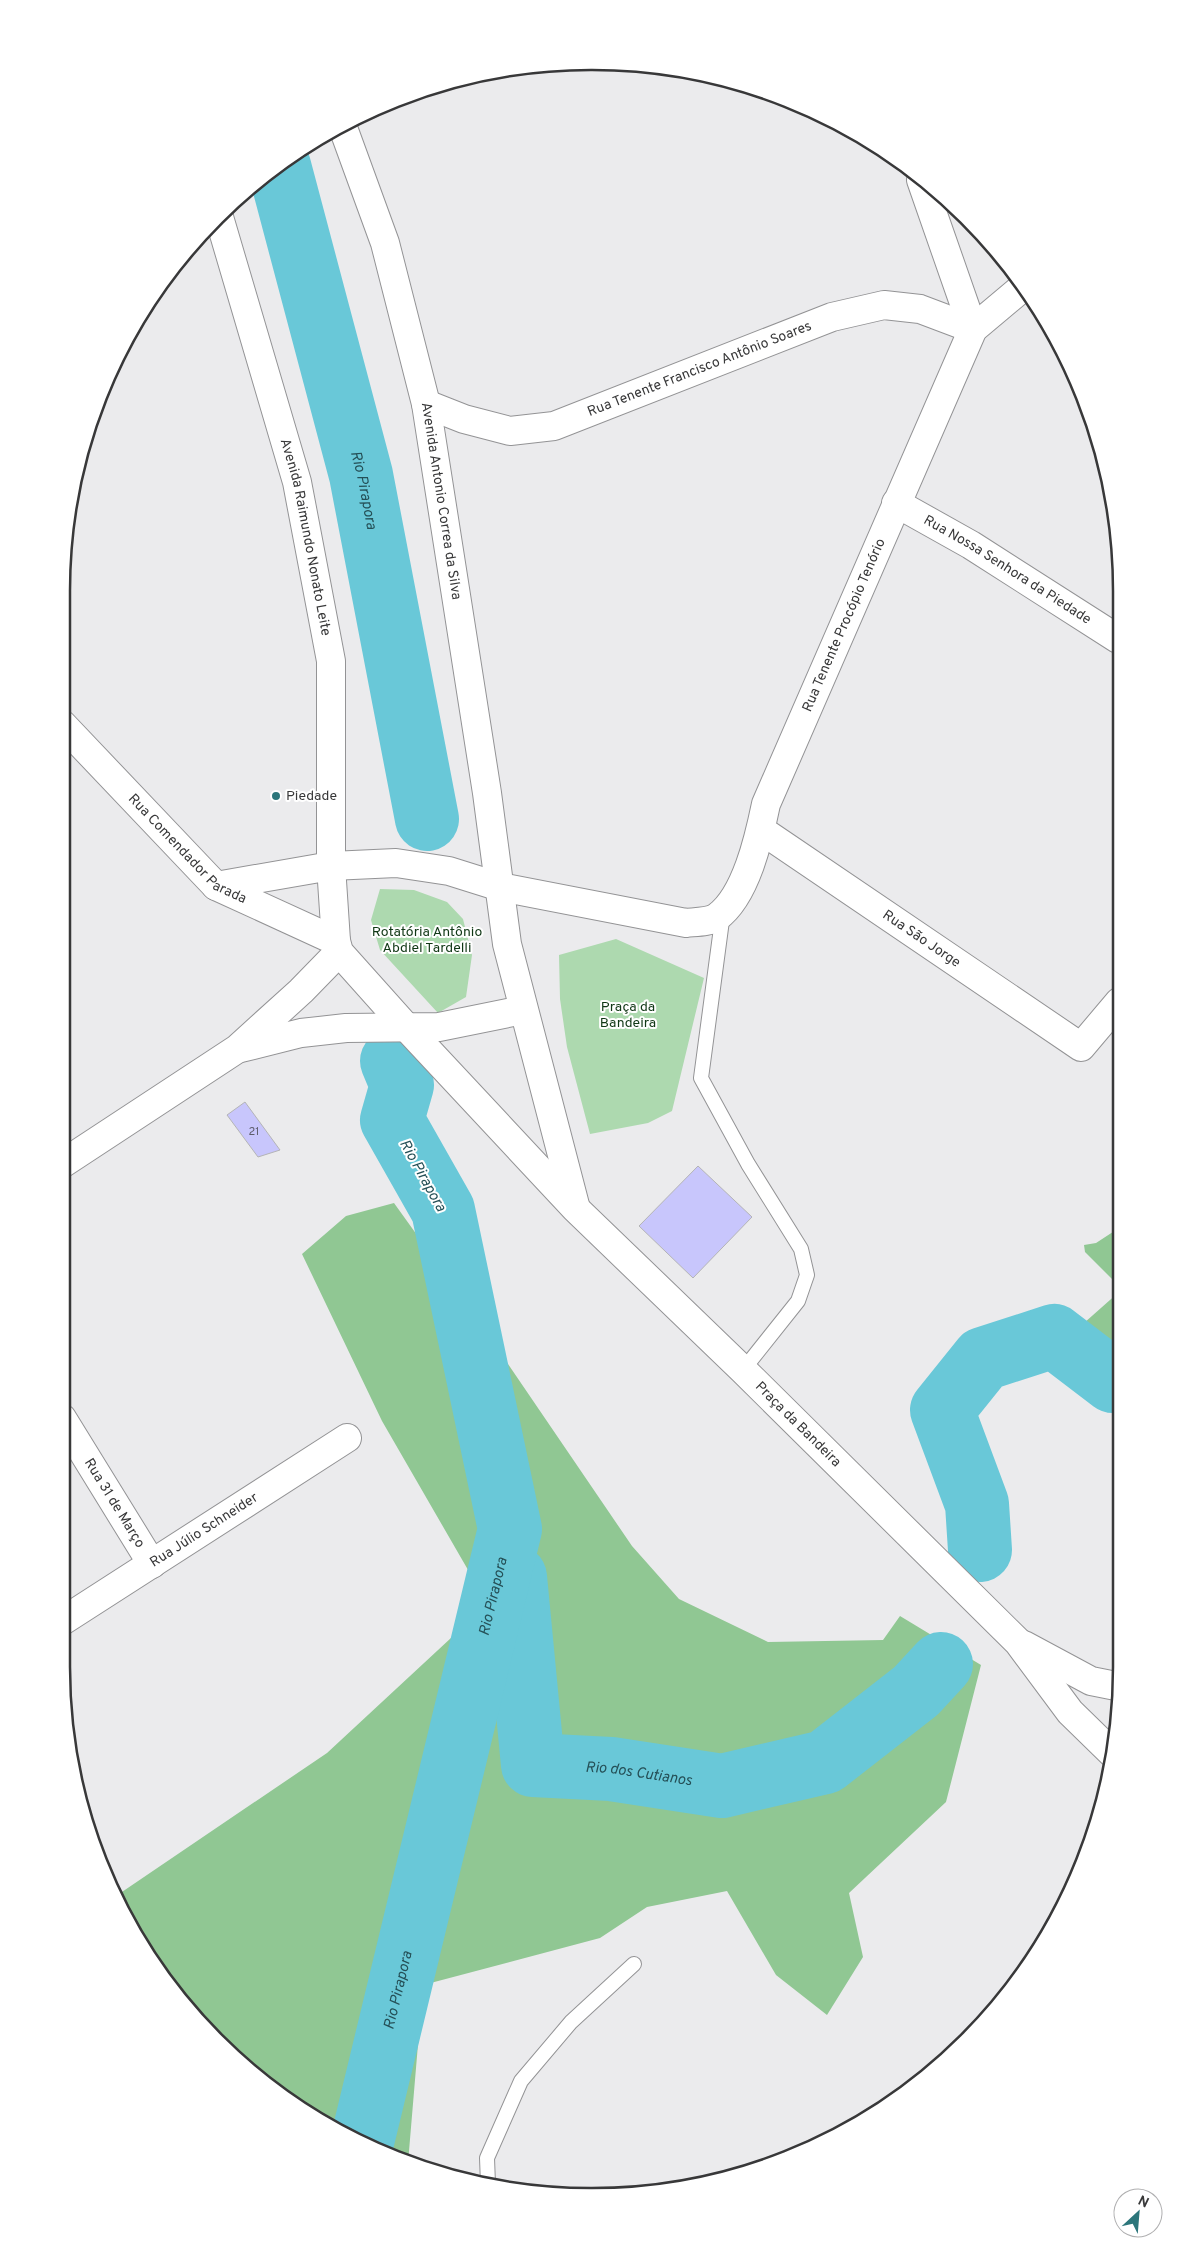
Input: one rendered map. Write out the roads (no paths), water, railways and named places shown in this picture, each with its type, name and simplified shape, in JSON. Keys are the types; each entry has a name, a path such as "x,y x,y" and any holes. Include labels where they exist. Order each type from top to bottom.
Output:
{"main road":[{"name":"Avenida Antonio Correa da Silva","path":"345,133 385,243 426,404 500,886"},
{"path":"925,191 972,329 1018,292"},
{"name":"Avenida Raimundo Nonato Leite","path":"221,225 298,482 331,661 331,866 337,946"},
{"name":"Rua Tenente Francisco Antônio Soares","path":"426,404 464,419 510,431 554,426 832,317 884,305 920,310 972,329"},
{"name":"Rua Tenente Procópio Tenório","path":"720,914 738,894 761,830 766,804 972,329"},
{"name":"Rua Nossa Senhora da Piedade","path":"896,503 971,545 1113,636"},
{"name":"Rua Comendador Parada","path":"70,732 216,886 337,946"},
{"name":"Rua São Jorge","path":"761,830 1081,1048 1113,1009"},
{"path":"216,886 331,866 396,863 450,871 500,886 686,924 720,914"},
{"path":"500,886 507,944 576,1209"},
{"path":"70,1159 237,1050 301,991 337,946"},
{"name":"Praça da Bandeira","path":"337,946 407,1028 576,1209 743,1370 1018,1642"},
{"path":"237,1050 301,1033 346,1028 439,1027 523,1010"},
{"name":"Rua 31 de Março","path":"70,1431 152,1564"},
{"name":"Rua Júlio Schneider","path":"70,1616 347,1438"},
{"path":"1018,1642 1091,1681 1112,1685"},
{"path":"1018,1642 1070,1712 1107,1748"}],"lane":[{"path":"720,914 701,1078 748,1164 801,1249 807,1275 798,1301 743,1370"},
{"path":"488,2177 487,2158 521,2081 571,2022 634,1964"}],"waterway":[{"name":"Rio Pirapora","path":"281,173 361,475 427,819"},
{"name":"Rio Pirapora","path":"364,2135 510,1529 443,1210 392,1120 402,1085 392,1061"},
{"name":"Rio dos Cutianos","path":"980,1550 977,1504 942,1410 983,1359 1054,1336 1113,1381"},
{"name":"Rio dos Cutianos","path":"515,1577 533,1765 611,1769 722,1786 825,1762 916,1691 941,1664"}],"place":[{"name":"Piedade","path":"276,796"}],"park label":[{"name":"Rotatória Antônio Abdiel Tardelli","path":"427,940"}]}
